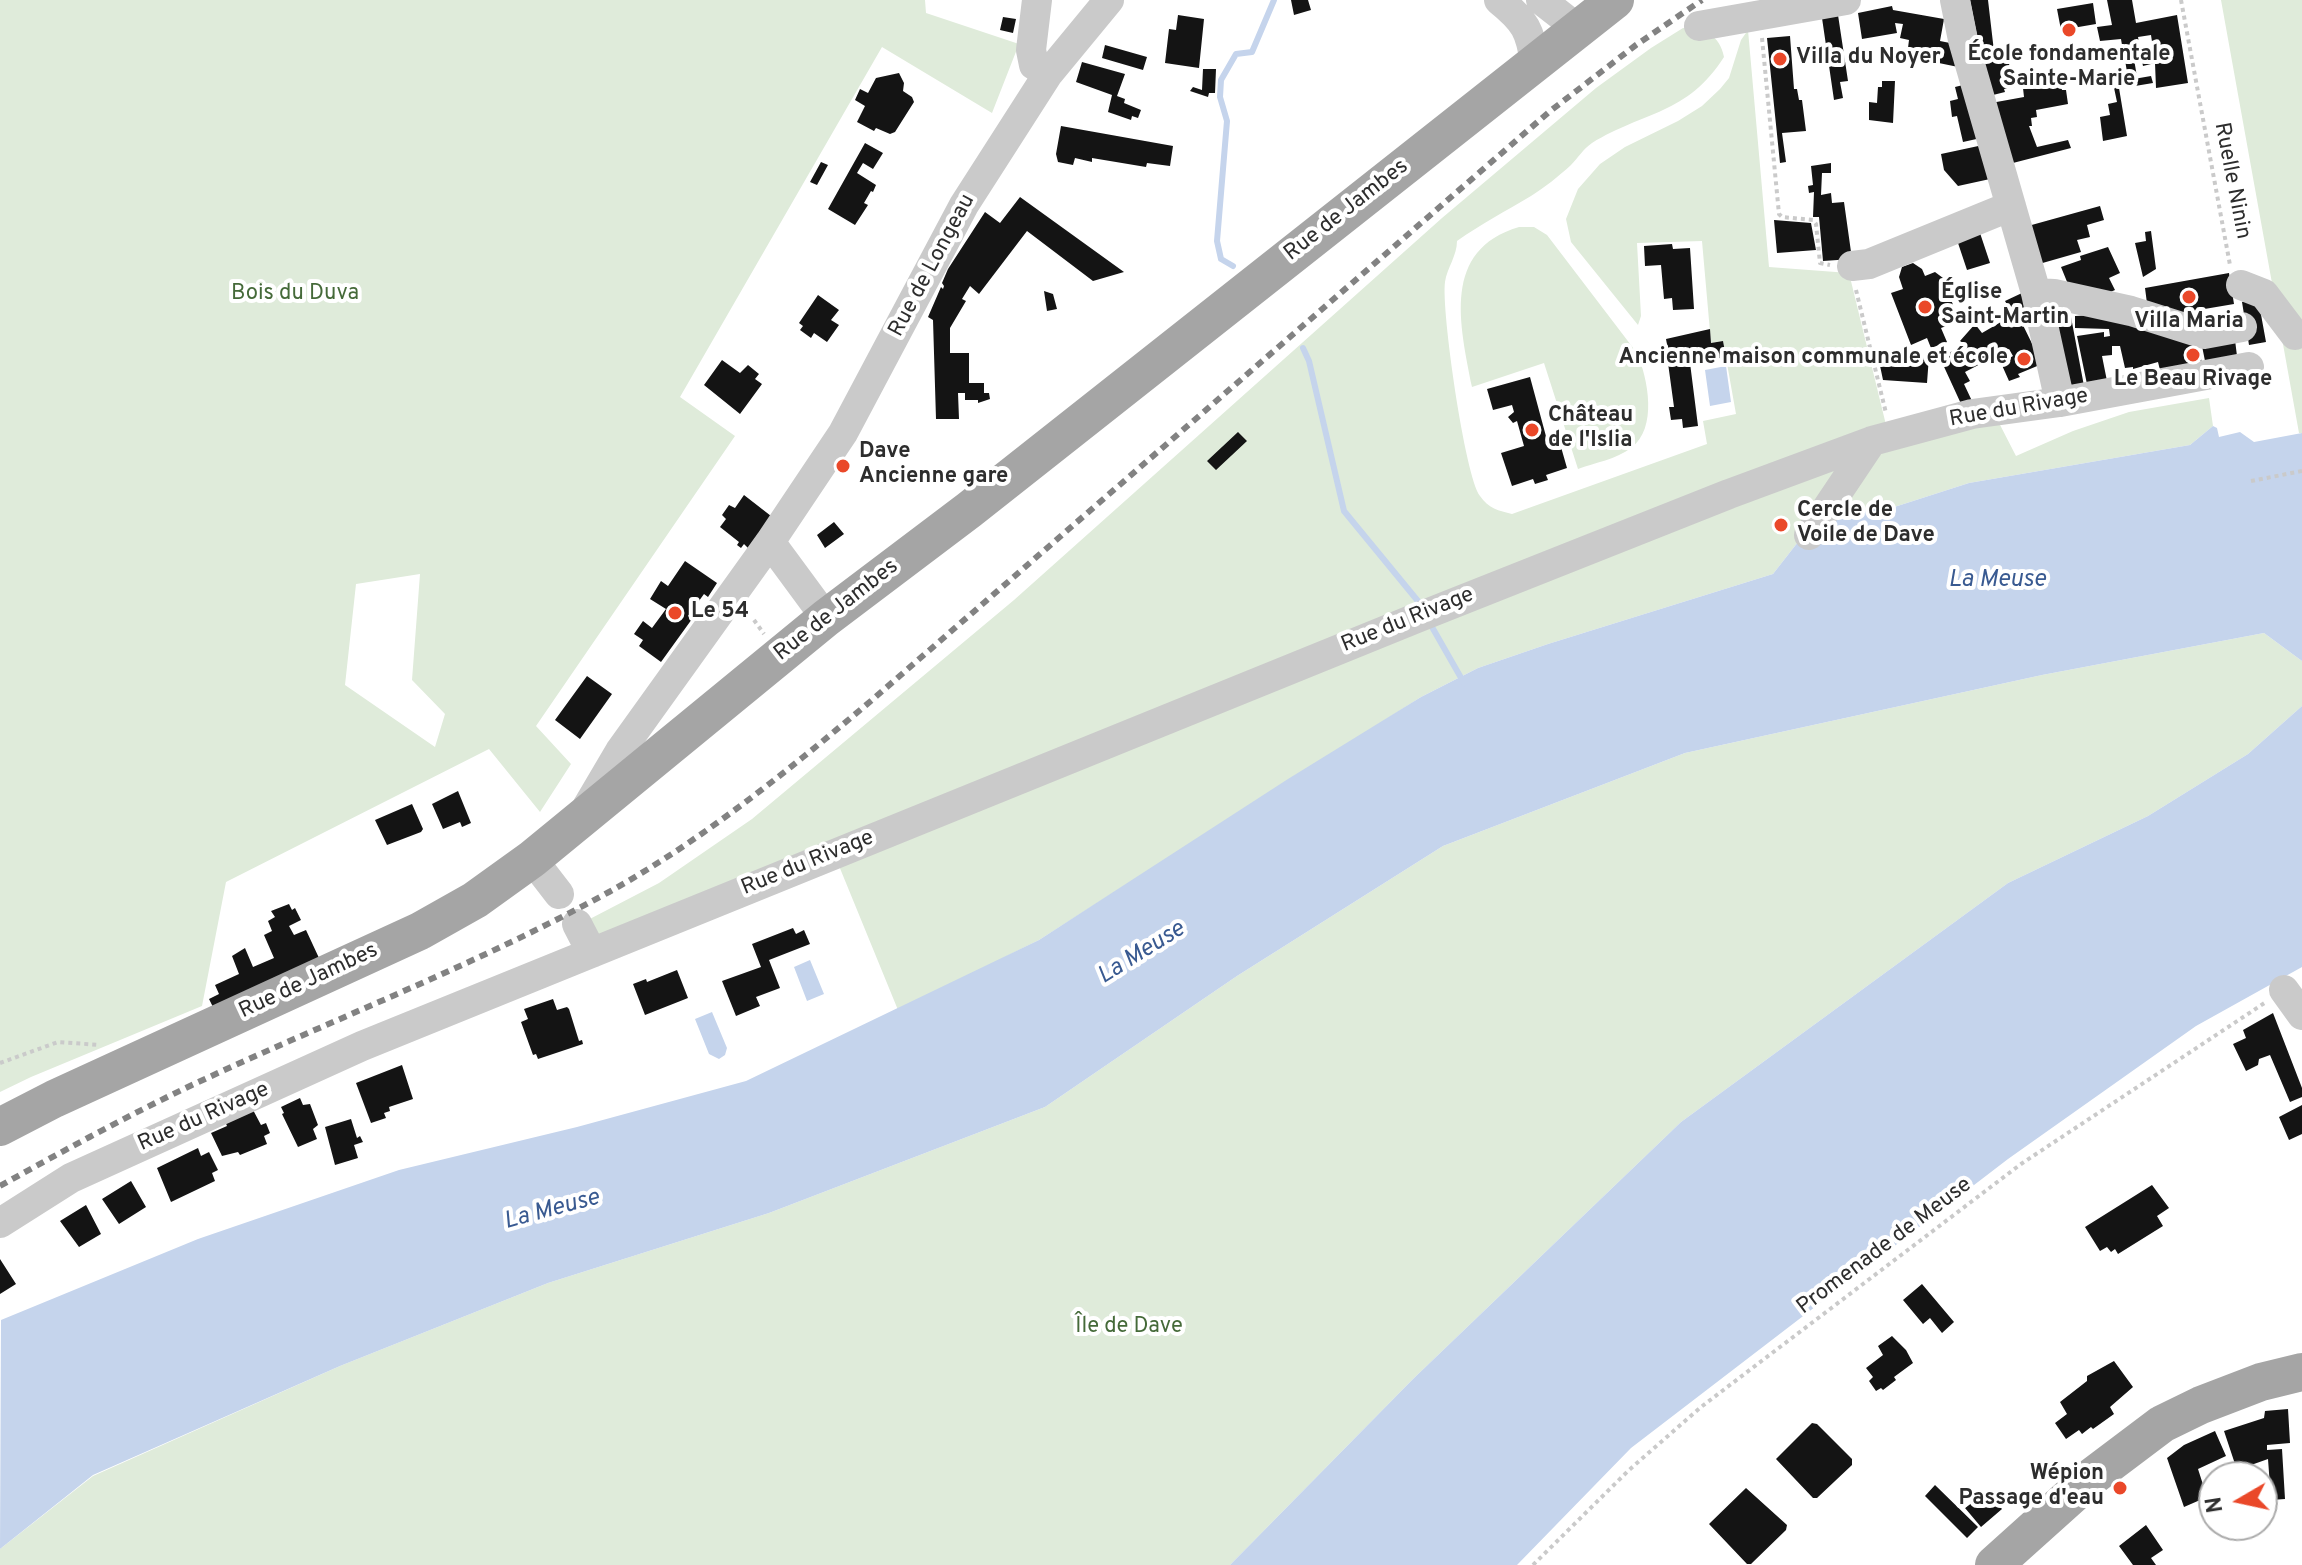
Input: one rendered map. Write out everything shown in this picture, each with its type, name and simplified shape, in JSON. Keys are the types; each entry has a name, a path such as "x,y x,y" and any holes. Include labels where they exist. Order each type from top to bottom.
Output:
{"main road":[{"name":"Rue de Jambes","path":"0,1127 420,931 475,900 532,859 826,618 969,510 1615,0"},
{"path":"1994,1565 2093,1476 2162,1424 2261,1382 2302,1372"}],"street":[{"path":"1037,0 1031,50 1034,65 1048,74"},
{"name":"Rue de Longeau","path":"578,822 620,751 770,542 843,433 964,205 1048,74 1109,0"},
{"path":"1499,0 1519,16 1529,32 1535,64"},
{"path":"1541,0 1577,28"},
{"path":"1699,26 1846,0"},
{"path":"1955,0 1963,40 2036,293 2060,402"},
{"path":"1838,266 1869,264 2011,206"},
{"path":"2236,274 2264,294 2295,335"},
{"path":"2036,293 2131,311 2204,334 2242,327"},
{"name":"Rue du Rivage","path":"0,1223 71,1178 362,1046 1424,614 1729,494 1882,438 1972,414 2060,402 2249,367"},
{"path":"1809,535 1882,438"},
{"path":"770,542 826,618"},
{"path":"532,859 559,894"},
{"path":"577,924 592,953"},
{"path":"2284,990 2302,1015"}],"path":[{"name":"Ruelle Ninin","path":"2181,0 2236,274"},
{"path":"1760,16 1779,214 1782,217 1813,220 1820,263 1838,266 1882,438"},
{"path":"2251,481 2302,471"},
{"name":"Promenade de Meuse","path":"1533,1565 1629,1470 1701,1407 2021,1164 2284,990"},
{"path":"0,1063 58,1042 102,1045 140,1060"}],"green space":[{"name":"Bois du Duva","path":"0,0 925,0 926,13 1019,44 992,113 882,47 680,397 735,436 536,726 571,764 540,812 489,749 226,882 202,1006 0,1092","holes":["420,574 412,680 445,714 435,747 345,685 356,584"]},
{"path":"2221,0 2302,0 2302,433 2299,433"},
{"path":"1683,28 1710,34 1719,43 1724,57 1710,76 1680,101 1592,143 1541,189 1457,241 1445,282 1447,324 1461,427 1480,496 1490,506 1512,514 1707,444 1703,421 1736,414 1723,341 1711,343 1702,241 1637,243 1641,316 1638,325 1571,242 1566,219 1578,189 1600,164 1625,147 1702,106 1720,89 1729,78 1741,40 1748,30 1769,267 1849,273 1887,429 595,941 584,922 659,883 752,819 1014,600 1442,218 1596,88"},
{"path":"1519,227 1534,227 1547,235 1637,353 1644,376 1648,416 1639,439 1619,455 1578,469 1544,363 1472,387 1461,315 1467,271 1477,253 1494,238"},
{"path":"2209,398 2213,426 2190,445 1969,483 1882,511 1874,502 1854,517 1830,516 1805,533 1773,574 1478,668 1421,697 1039,940 898,1010 837,861 1855,454 1998,421 2016,456 2073,431 2129,412"},
{"name":"Île de Dave","path":"2264,633 2302,661 2302,706 2248,754 2148,816 2008,883 1681,1122 1413,1379 1230,1565 0,1565 0,1549 93,1476 340,1366 548,1283 769,1213 1045,1107 1237,976 1443,846 1685,753 2042,675"}],"water":[{"path":"1726,366 1731,402 1710,406 1705,370"},
{"name":"La Meuse","path":"2213,426 2217,428 2219,437 2240,432 2254,442 2302,433 2302,661 2264,633 2042,675 1685,753 1443,846 1237,976 1045,1107 769,1213 548,1283 340,1366 93,1475 0,1549 1,1320 198,1239 399,1170 577,1127 746,1081 1039,940 1421,697 1478,668 1773,574 1805,533 1830,516 1854,517 1875,502 1882,511 1969,483 2190,445"},
{"path":"2302,706 2302,967 2196,1026 2008,1159 1631,1448 1517,1565 1230,1565 1413,1379 1681,1122 2008,883 2148,816 2248,754"},
{"path":"810,960 824,994 807,1001 794,967"},
{"path":"712,1012 727,1048 725,1055 719,1059 709,1054 695,1019"}],"building":[{"path":"1291,0 1308,0 1311,10 1294,15"},
{"path":"1970,0 1988,0 1995,60 2007,56 2015,87 2004,89 2005,92 1989,96"},
{"path":"2107,0 2132,0 2136,23 2177,15 2188,83 2156,88 2155,63 2143,66 2141,57 2154,55 2151,35 2138,37 2140,48 2123,51 2121,39 2100,41 2097,27 2112,25"},
{"path":"2093,3 2096,24 2061,30 2057,9"},
{"path":"1892,6 1893,10 1944,19 1940,41 1955,44 1963,68 1934,62 1934,65 1919,63 1919,59 1907,56 1909,40 1900,38 1903,24 1895,23 1897,33 1862,39 1858,13"},
{"path":"1178,15 1204,19 1199,68 1165,63 1169,29 1176,30"},
{"path":"1838,15 1848,81 1840,82 1843,98 1834,100 1822,18"},
{"path":"1003,17 1016,19 1013,33 1000,30"},
{"path":"1790,36 1794,89 1797,89 1799,100 1802,100 1806,131 1782,133 1786,162 1780,163 1767,38"},
{"path":"1105,45 1147,57 1143,70 1102,58"},
{"path":"2134,59 2137,77 2128,78 2125,60"},
{"path":"1082,62 1125,74 1117,96 1125,99 1124,103 1141,110 1138,118 1132,116 1131,120 1108,112 1112,95 1076,82"},
{"path":"1203,69 1216,69 1215,93 1209,93 1208,97 1190,91 1193,87 1202,90"},
{"path":"899,73 904,83 903,91 914,102 895,132 890,134 876,128 874,131 857,122 865,106 855,100 860,89 868,93 876,78"},
{"path":"2151,76 2153,83 2129,87 2128,80"},
{"path":"1882,81 1895,81 1893,123 1869,120 1869,102 1877,103 1878,87 1882,87"},
{"path":"2060,82 2062,90 2066,90 2068,104 2036,110 2037,117 2031,118 2032,126 2029,126 2037,147 2068,140 2071,148 2009,164 1991,103 2024,97 2023,88"},
{"path":"2118,82 2127,136 2103,141 2100,117 2110,115 2108,104 2117,102 2113,83"},
{"path":"1967,84 1981,138 1963,142 1957,116 1952,117 1950,101 1958,99 1955,87"},
{"path":"1061,126 1173,146 1170,166 1147,163 1146,167 1092,158 1092,162 1075,158 1073,165 1058,162 1056,154"},
{"path":"865,143 883,153 873,169 863,163 857,173 876,185 855,225 828,209"},
{"path":"1983,145 1990,179 1958,186 1944,170 1941,154"},
{"path":"821,162 828,165 817,185 810,182"},
{"path":"1831,163 1831,173 1822,173 1821,195 1831,193 1832,203 1844,202 1852,259 1823,261 1819,217 1813,217 1814,192 1809,193 1808,186 1813,185 1811,166"},
{"path":"1020,197 1124,272 1093,281 1027,231 979,294 970,286 962,299 966,301 950,328 950,353 969,353 969,383 984,383 984,393 989,393 990,399 978,403 978,400 965,400 965,393 958,393 959,419 936,419 933,320 928,317 941,287 943,289 942,283 948,269 985,212 1000,223"},
{"path":"2100,206 2104,220 2087,225 2090,237 2077,240 2081,252 2039,264 2028,226"},
{"path":"1774,220 1811,223 1816,250 1777,253"},
{"path":"1978,227 1990,263 1967,270 1955,234"},
{"path":"2151,231 2156,269 2143,277 2135,243 2146,241 2145,232"},
{"path":"1672,244 1673,249 1690,248 1694,309 1673,310 1672,298 1664,299 1661,265 1645,266 1644,246"},
{"path":"2108,247 2120,273 2109,278 2115,290 2099,297 2072,294 2061,267 2081,260 2080,256"},
{"name":"Église Saint-Martin","path":"1913,263 1922,269 1925,276 1935,272 1943,278 1959,321 1941,328 1947,342 1931,348 1927,338 1911,345 1891,293 1903,289 1899,277 1902,267"},
{"name":"Villa Maria","path":"2229,273 2234,304 2163,316 2148,311 2145,288"},
{"path":"1044,291 1053,294 1057,309 1047,311"},
{"path":"2022,293 2030,308 2018,315 2042,364 2009,381 2001,363 2013,356 2009,349 1965,372 1970,381 1964,384 1972,401 1962,406 1940,358 1959,347 1963,343 1960,341 1975,324 1982,333 2013,315 2005,301"},
{"path":"818,295 839,310 831,320 839,325 827,342 814,333 811,338 800,330 803,326 799,323"},
{"path":"2258,298 2266,342 2249,345 2242,302"},
{"path":"2068,301 2084,386 2067,389 2051,302"},
{"path":"2095,315 2198,342 2202,364 2161,374 2158,362 2133,369 2125,368 2120,346 2112,346 2112,355 2102,356 2108,386 2088,389 2077,336 2104,332 2104,337 2110,336 2109,329 2075,328 2075,316"},
{"path":"1710,329 1711,343 1723,341 1726,357 1690,363 1698,426 1683,428 1682,419 1671,420 1669,407 1674,407 1668,363 1663,364 1661,351 1668,350 1666,339"},
{"path":"2235,340 2237,356 2205,361 2202,346"},
{"path":"1878,356 1917,359 1929,356 1927,383 1883,380"},
{"path":"722,360 740,373 748,365 759,374 755,379 762,384 740,414 704,385"},
{"name":"Château de l'Islia","path":"1530,377 1547,440 1555,437 1567,468 1546,475 1548,480 1535,484 1533,479 1512,486 1501,453 1524,446 1517,421 1513,423 1508,417 1514,412 1512,405 1493,410 1487,389"},
{"path":"1238,432 1247,441 1216,470 1207,461"},
{"path":"744,495 771,516 748,548 744,544 741,548 737,545 739,542 720,527 726,519 722,515 729,505 735,508"},
{"path":"834,522 844,534 825,548 817,535"},
{"path":"685,561 717,583 708,597 704,594 688,616 692,619 661,662 639,646 643,640 634,634 643,621 652,628 666,609 650,599 661,581 668,586"},
{"path":"587,676 612,694 580,739 555,720"},
{"path":"458,791 471,823 462,827 460,822 443,829 432,804"},
{"path":"412,804 423,829 387,845 375,820"},
{"path":"289,904 301,920 289,926 294,935 306,930 319,958 214,1009 209,999 219,994 215,985 239,974 232,956 245,948 253,967 274,958 264,935 272,931 268,921 275,917 271,911"},
{"path":"793,928 796,934 804,930 810,944 769,960 780,988 756,997 760,1006 736,1016 722,981 761,967 752,944"},
{"path":"677,970 688,998 645,1015 633,984"},
{"path":"553,999 557,1010 569,1009 579,1041 582,1040 583,1044 538,1059 536,1054 533,1055 521,1022 528,1019 524,1009"},
{"path":"2273,1013 2302,1088 2302,1097 2290,1102 2270,1055 2259,1059 2258,1065 2246,1071 2233,1044 2246,1038 2243,1030"},
{"path":"402,1065 413,1099 389,1107 390,1111 384,1113 386,1118 371,1123 356,1083"},
{"path":"300,1098 303,1105 310,1104 318,1125 313,1129 317,1139 298,1147 281,1107"},
{"path":"2302,1105 2302,1134 2289,1140 2279,1117"},
{"path":"252,1108 261,1125 266,1123 270,1133 264,1136 267,1144 240,1155 238,1152 222,1156 211,1133 227,1126 224,1119"},
{"path":"351,1119 357,1138 360,1136 363,1142 354,1145 358,1158 335,1165 325,1127"},
{"path":"198,1148 201,1156 209,1152 218,1170 212,1173 215,1181 171,1202 157,1168"},
{"path":"131,1181 146,1207 119,1224 102,1199"},
{"path":"2152,1185 2169,1208 2157,1216 2163,1226 2118,1254 2115,1249 2111,1252 2107,1247 2100,1251 2085,1227"},
{"path":"86,1205 101,1234 79,1247 60,1221"},
{"path":"0,1259 16,1284 0,1294"},
{"path":"1922,1284 1954,1322 1942,1333 1930,1318 1923,1324 1903,1300"},
{"path":"1892,1336 1906,1350 1913,1363 1883,1390 1876,1391 1869,1381 1873,1377 1866,1368 1883,1355 1878,1346"},
{"path":"2114,1361 2133,1387 2110,1407 2114,1414 2093,1429 2091,1427 2082,1434 2079,1430 2066,1439 2055,1423 2067,1414 2060,1402 2087,1381 2087,1376"},
{"path":"2288,1409 2290,1443 2267,1445 2267,1450 2282,1449 2285,1499 2278,1500 2278,1461 2234,1461 2224,1431 2264,1418 2265,1411"},
{"path":"1812,1423 1817,1424 1852,1459 1852,1465 1817,1498 1813,1498 1776,1459"},
{"path":"2215,1431 2226,1456 2215,1461 2198,1461 2198,1501 2184,1507 2167,1458 2184,1445"},
{"path":"1935,1485 1978,1527 1967,1538 1925,1496"},
{"path":"1746,1488 1787,1525 1786,1530 1751,1564 1747,1564 1709,1524"},
{"path":"1987,1492 2002,1509 1981,1527 1965,1508"},
{"path":"2146,1525 2163,1550 2151,1558 2156,1565 2133,1565 2119,1546"}],"waterway":[{"path":"1233,266 1221,259 1217,241 1227,121 1220,97 1221,80 1236,54 1252,52 1274,0"},
{"path":"1303,348 1309,361 1344,511 1422,606"},
{"path":"1432,627 1464,683"}],"railway":[{"path":"0,1186 192,1085 558,919 644,871 712,826 777,778 872,700 1549,112 1636,45 1702,0"}],"place":[{"name":"École fondamentale Sainte-Marie","path":"2069,30"},
{"name":"Villa du Noyer","path":"1780,59"},
{"name":"Villa Maria","path":"2189,297"},
{"name":"Église Saint-Martin","path":"1925,307"},
{"name":"Le Beau Rivage","path":"2193,355"},
{"name":"Ancienne maison communale et école","path":"2024,359"},
{"name":"Château de l'Islia","path":"1532,430"},
{"name":"Dave Ancienne gare","path":"843,466"},
{"name":"Cercle de Voile de Dave","path":"1781,525"},
{"name":"Le 54","path":"675,613"},
{"name":"Wépion Passage d'eau","path":"2120,1488"}]}
